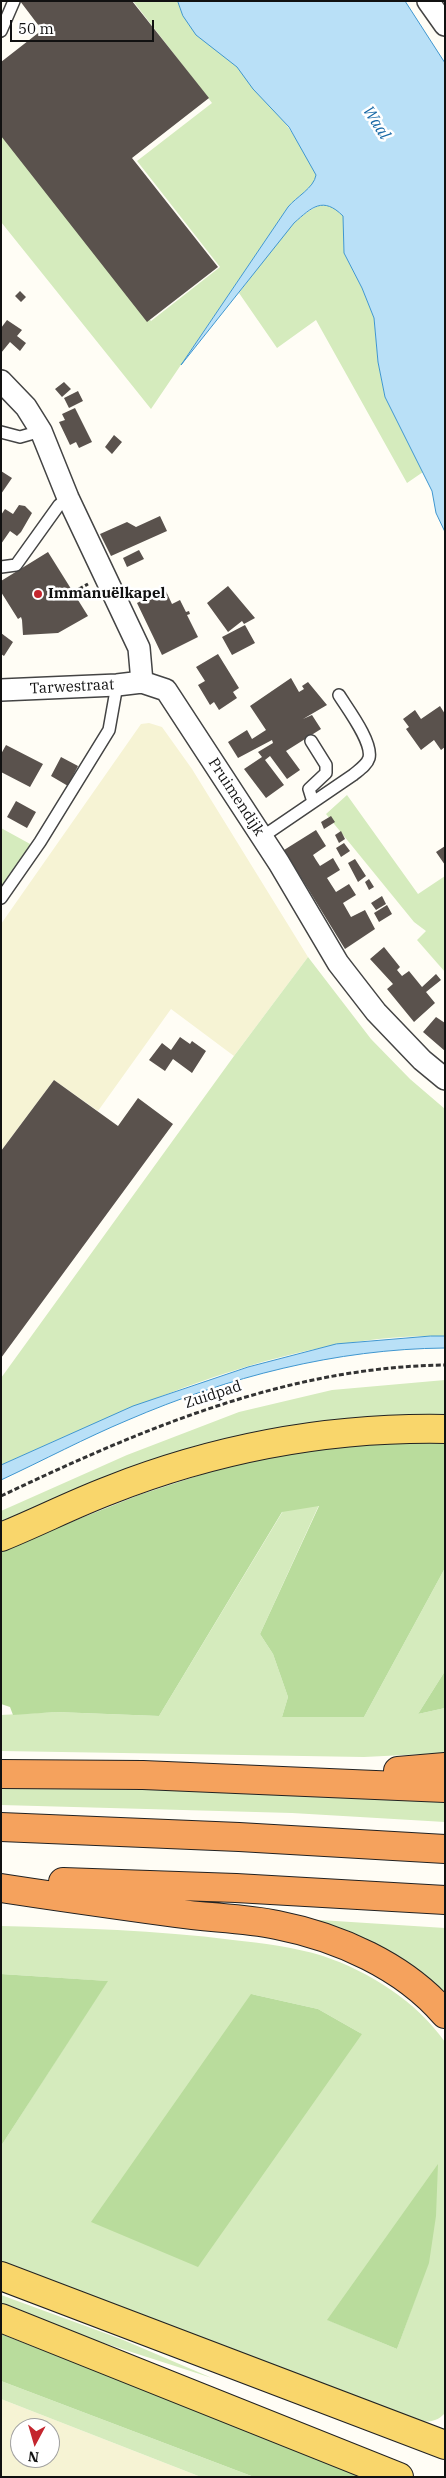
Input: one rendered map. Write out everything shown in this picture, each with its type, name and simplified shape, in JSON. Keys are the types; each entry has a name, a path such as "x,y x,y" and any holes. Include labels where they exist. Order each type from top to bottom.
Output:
{"highway":[{"path":"328,1782 369,1773 445,1767"},
{"path":"1,1774 142,1774 445,1788"},
{"path":"1,1827 239,1837 445,1849"},
{"path":"1,1880 236,1888 445,1900"},
{"path":"1,1888 176,1914 277,1925 338,1942 388,1966 433,2001 445,2014"}],"main road":[{"path":"1,1537 109,1490 184,1464 262,1444 346,1432 445,1429"},
{"path":"1,2276 445,2445"},
{"path":"1,2318 399,2477"}],"street":[{"path":"428,1 445,25"},
{"path":"1,381 26,407 40,431 68,498 139,648 142,682"},
{"name":"Tarwestraat","path":"1,690 117,685 142,682"},
{"name":"Pruimendijk","path":"142,682 166,690 262,837 338,963 376,1012 422,1060 445,1079"}],"lane":[{"path":"1,31 14,1"},
{"path":"1,432 20,437 40,431"},
{"path":"1,567 16,565 59,505 68,498"},
{"path":"1,898 40,842 109,730 117,685"},
{"path":"262,837 353,775 364,766 369,758 366,741 339,695"},
{"path":"311,741 326,765 326,773 310,790 313,802"}],"path":[{"name":"Zuidpad","path":"1,1496 111,1445 192,1413 255,1394 334,1375 411,1366 445,1365"}],"shaded area":[{"path":"149,723 162,727 192,769 308,957 234,1056 171,1009 98,1111 54,1080 1,1151 1,924 141,724"},
{"path":"1,2399 50,2418 10,2418 10,2468 60,2468 60,2422 201,2477 1,2477"}],"green space":[{"path":"133,1 178,1 182,13 195,32 239,69 272,106 301,146 316,175 312,184 288,207 151,409 1,222 1,130 151,321 220,267 137,161 212,103"},
{"path":"323,204 334,207 343,216 344,253 362,288 374,318 378,362 385,397 423,472 407,483 316,320 277,348 239,293 287,230 310,210"},
{"path":"347,795 418,894 445,876 445,972 417,940 426,931 414,922 326,814"},
{"path":"1,828 32,845 1,890"},
{"path":"308,957 371,1039 410,1079 445,1109 445,1336 387,1338 329,1346 273,1359 161,1396 1,1465 1,1378"},
{"path":"445,1380 445,1418 332,1424 1,1528 1,1511 127,1455 239,1412 332,1390"},
{"path":"445,1439 445,1568 364,1717 282,1717 288,1697 273,1654 260,1634 319,1506 282,1512 159,1716 56,1712 13,1715 10,1707 1,1704 1,1550 139,1495 243,1461 333,1444"},
{"path":"319,1505 260,1634 273,1654 288,1697 282,1717 364,1717 445,1568 445,1671 418,1714 445,1708 445,1753 364,1757 1,1751 1,1715 56,1712 159,1716 283,1511"},
{"path":"445,1671 445,1708 418,1714"},
{"path":"1,1783 445,1797 445,1822 292,1813 1,1805"},
{"path":"304,1919 445,1928 445,2000"},
{"path":"1,1926 175,1934 267,1944 323,1956 375,1979 406,2001 420,2014 445,2042 445,2413 434,2421 411,2420 1,2266 1,2146 107,1981 1,1974","holes":["251,1994 318,2009 362,2034","428,2263 397,2349 328,2320"]},
{"path":"1,1974 108,1981 1,2146"},
{"path":"251,1994 318,2009 362,2034 198,2267 91,2222"},
{"path":"438,2164 436,2216 429,2263 397,2349 327,2320"},
{"path":"1,2295 121,2339 212,2378 54,2327 1,2306"},
{"path":"1,2334 367,2477 254,2477 1,2381"},
{"path":"1,2381 254,2477 201,2477 60,2422 60,2418 50,2418 1,2399"}],"water":[{"name":"Waal","path":"178,1 405,1 445,63 445,532 436,513 432,491 385,397 378,362 374,318 362,288 344,253 343,216 336,210 329,206 318,206 306,212 294,223 181,365 288,207 312,184 316,175 289,127 253,89 237,67 196,35 183,16"},
{"path":"445,1336 445,1348 404,1350 323,1360 283,1368 204,1391 112,1427 1,1480 1,1465 133,1406 248,1367 336,1344"}],"building":[{"path":"20,1 132,1 209,98 132,158 218,267 147,322 1,136 1,62 42,30"},
{"path":"20,291 26,297 21,302 15,296"},
{"path":"7,320 22,330 17,336 26,343 20,351 10,342 1,353 1,328"},
{"path":"64,382 71,389 62,397 55,389"},
{"path":"78,391 83,401 69,408 64,398"},
{"path":"75,408 92,442 79,448 76,442 70,445 59,422 65,420 62,414"},
{"path":"114,435 122,442 112,454 105,447"},
{"path":"1,471 12,478 1,494"},
{"path":"19,505 25,506 32,513 17,536 10,531 1,544 1,515 5,509 13,514"},
{"path":"160,516 167,531 111,556 100,534 127,522 136,527"},
{"path":"139,550 144,559 127,567 123,558"},
{"name":"Immanuëlkapel","path":"48,552 88,616 58,633 23,635 21,617 18,619 1,592 1,581"},
{"path":"228,586 255,618 244,624 242,621 228,632 207,603"},
{"path":"165,589 172,604 180,600 186,612 189,611 190,614 187,615 198,637 162,655 137,603"},
{"path":"245,625 255,643 232,655 222,637"},
{"path":"1,633 13,642 4,656 1,654"},
{"path":"218,654 239,688 233,692 237,698 219,710 214,702 210,705 198,685 205,681 196,667"},
{"path":"291,678 299,692 304,689 302,686 308,682 327,705 303,719 312,715 321,729 286,751 300,770 287,779 270,756 265,760 284,785 266,798 244,769 262,757 258,752 273,743 272,740 238,758 228,742 247,730 252,739 266,730 250,706"},
{"path":"440,706 445,714 445,747 441,750 434,740 421,750 406,729 409,727 403,719 415,710 421,719"},
{"path":"6,745 43,764 30,787 1,772 1,754"},
{"path":"61,757 78,766 68,786 51,776"},
{"path":"16,801 36,812 27,828 7,817"},
{"path":"331,816 335,822 324,829 321,822"},
{"path":"316,830 326,846 313,855 320,866 333,858 340,870 327,878 336,892 349,884 356,895 343,903 351,917 365,910 375,929 345,949 284,850"},
{"path":"341,831 345,839 339,843 335,835"},
{"path":"344,843 350,851 341,857 336,848"},
{"path":"445,846 445,865 436,852"},
{"path":"355,859 366,876 358,882 348,863"},
{"path":"369,879 374,887 369,890 365,882"},
{"path":"382,896 386,904 376,910 371,903"},
{"path":"387,905 392,914 379,922 374,913"},
{"path":"384,947 400,967 397,970 402,976 409,971 422,987 436,974 441,980 426,992 435,1003 414,1022 387,989 393,984 370,959"},
{"path":"436,1017 445,1023 445,1051 423,1032"},
{"path":"180,1037 190,1044 192,1041 206,1051 192,1073 173,1059 165,1071 149,1060 162,1043 171,1050"},
{"path":"54,1080 118,1126 138,1098 173,1124 1,1358 1,1151"}],"place":[{"name":"Immanuëlkapel","path":"38,594"}]}
